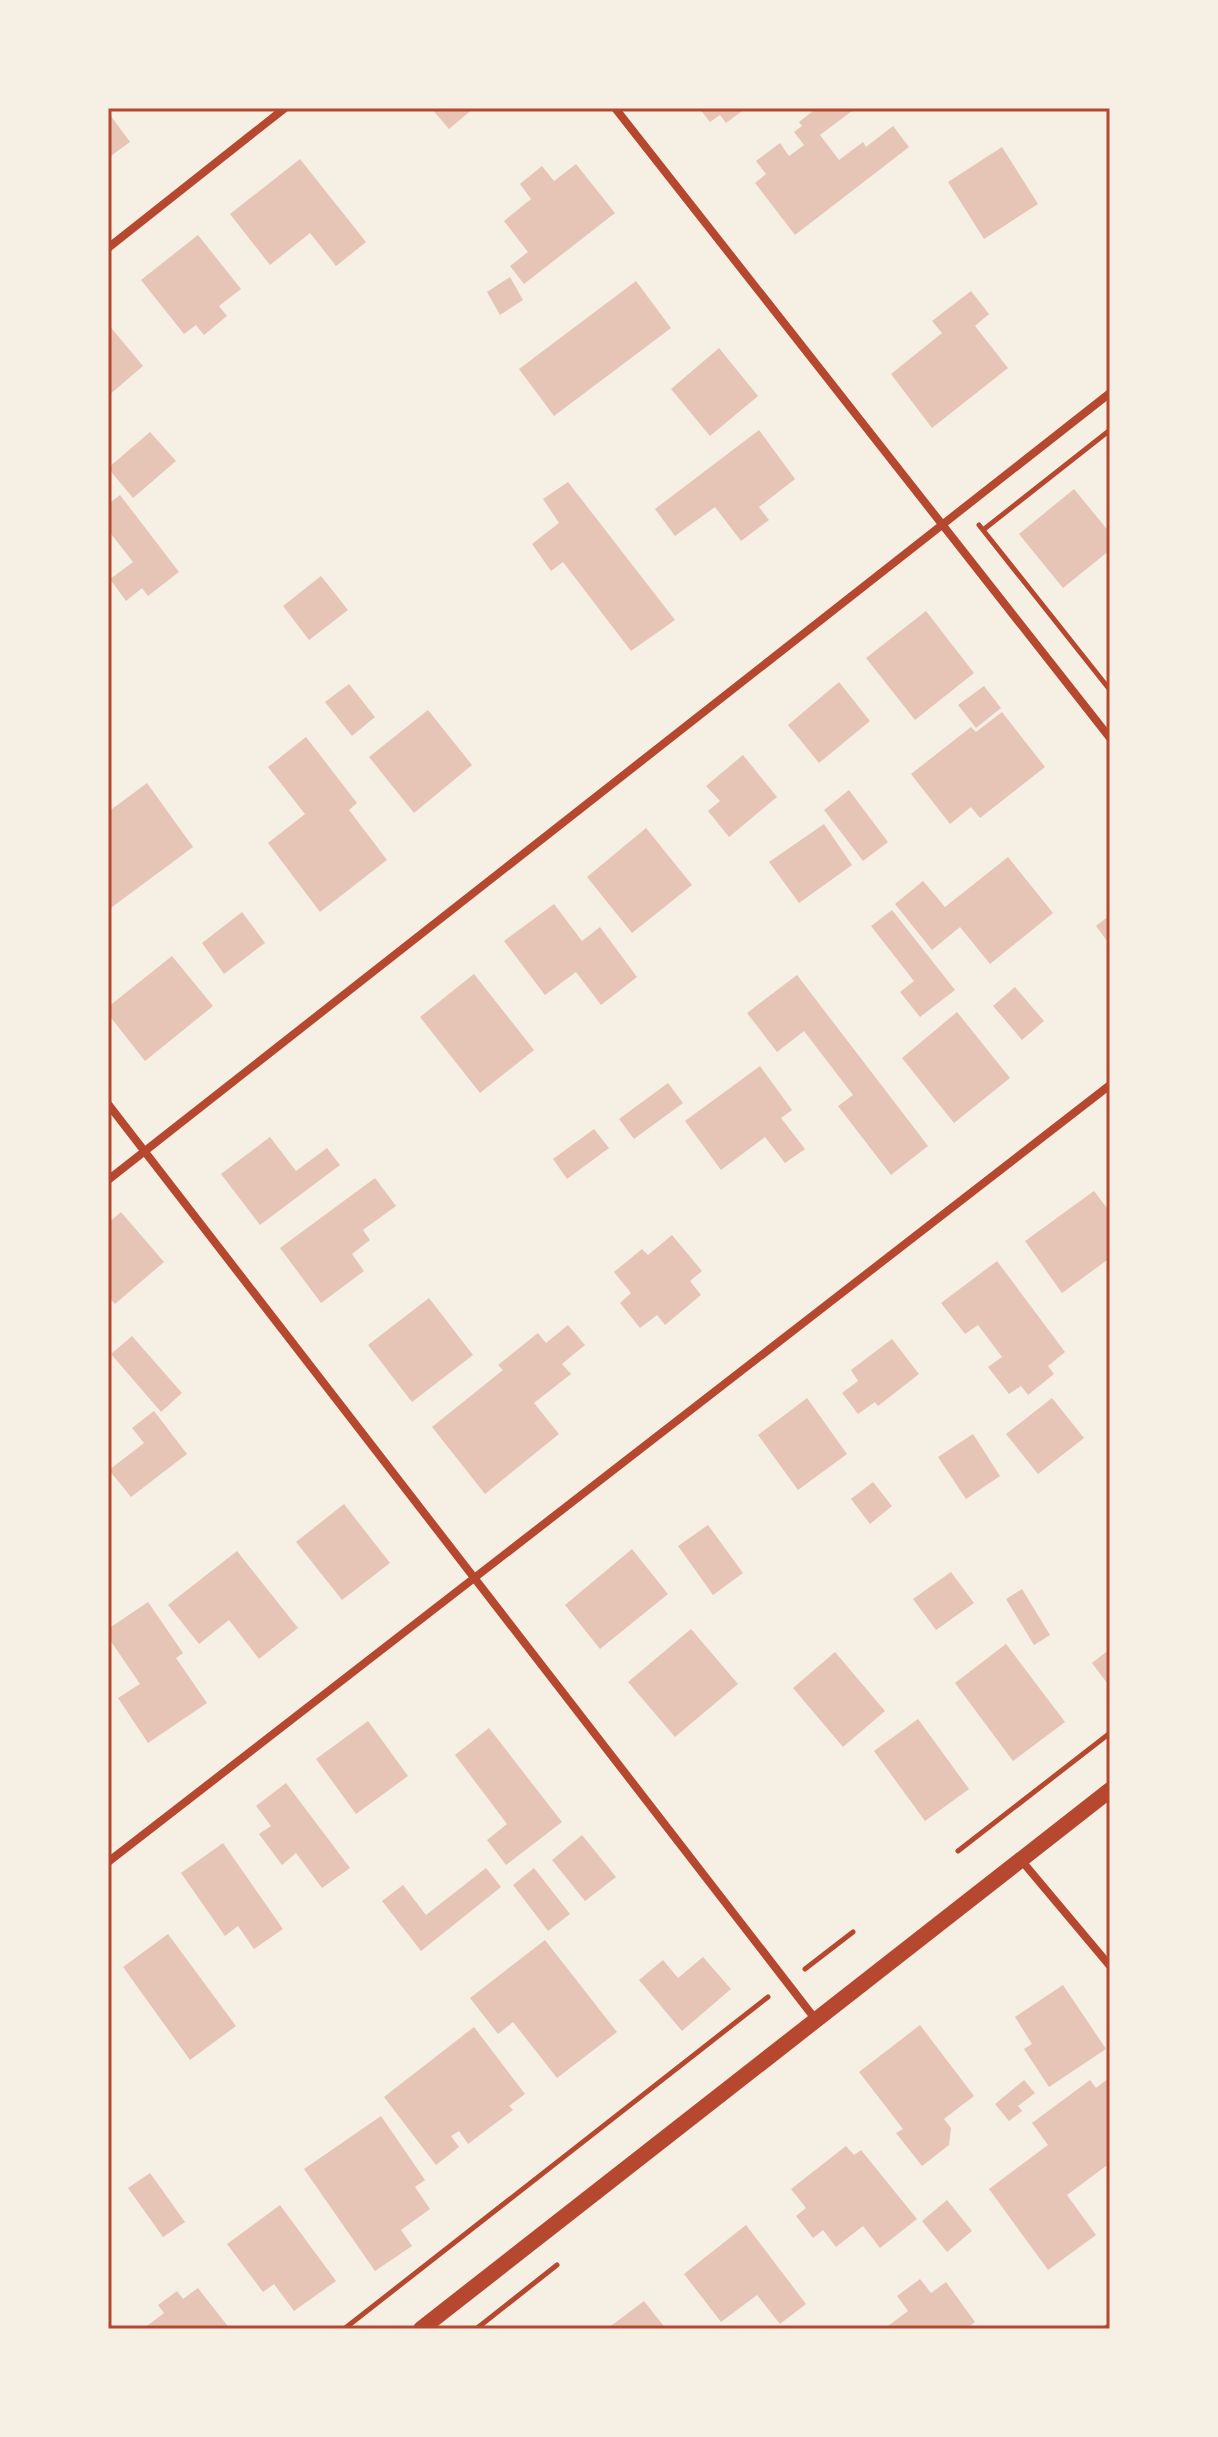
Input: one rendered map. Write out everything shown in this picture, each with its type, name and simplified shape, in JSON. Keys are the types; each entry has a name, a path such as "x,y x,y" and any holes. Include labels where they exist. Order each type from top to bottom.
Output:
{"main road":[{"path":"421,2329 1110,1790"}],"street":[{"path":"108,248 285,108"},
{"path":"615,108 1110,738"},
{"path":"108,1180 1110,393"},
{"path":"108,1862 474,1575 1110,1085"},
{"path":"108,1104 816,2020"},
{"path":"1021,1860 1110,1966"}],"path":[{"path":"983,530 1110,430"},
{"path":"964,508 1110,690"},
{"path":"958,1851 1110,1733"},
{"path":"344,2329 853,1932"}],"building":[{"path":"431,108 474,108 449,129"},
{"path":"699,108 746,108 726,123 720,115 710,122"},
{"path":"817,108 856,108 820,135 839,160 863,142 866,147 893,126 909,147 795,235 755,183 766,174 756,161 780,143 789,156 804,145 794,132 802,126 799,122"},
{"path":"108,112 130,142 108,158"},
{"path":"1002,147 1038,204 984,239 948,182"},
{"path":"300,159 366,242 336,266 310,233 270,265 230,214"},
{"path":"576,164 615,213 524,284 510,266 528,252 504,221 531,199 520,184 542,166 554,181"},
{"path":"198,235 241,289 219,306 227,316 204,335 196,325 184,334 141,280"},
{"path":"510,277 523,300 500,315 487,292"},
{"path":"636,281 671,328 554,416 519,369"},
{"path":"971,291 989,314 975,326 1008,368 932,428 891,374 942,333 932,321"},
{"path":"108,324 143,366 108,396"},
{"path":"719,348 758,396 710,436 671,389"},
{"path":"759,430 795,479 759,507 769,520 741,541 715,507 675,536 655,509"},
{"path":"150,432 176,461 133,498 108,468"},
{"path":"568,482 675,620 631,651 563,562 551,571 532,544 559,523 543,499"},
{"path":"1074,489 1110,533 1110,550 1063,588 1019,534"},
{"path":"120,495 179,572 148,596 142,588 126,601 110,579 133,562 108,530 108,504"},
{"path":"321,576 348,610 309,640 283,606"},
{"path":"926,611 974,673 915,720 866,658"},
{"path":"839,682 870,721 819,763 788,725"},
{"path":"349,684 375,717 352,736 325,702"},
{"path":"984,686 1001,708 976,728 958,705"},
{"path":"428,710 472,765 414,813 369,757"},
{"path":"1002,712 1045,767 980,818 971,807 950,824 911,774 971,727 976,732"},
{"path":"306,737 357,803 349,810 387,860 320,912 268,843 305,814 268,767"},
{"path":"743,755 777,797 729,837 708,811 720,801 706,786"},
{"path":"147,783 193,847 108,910 108,812"},
{"path":"849,790 888,842 863,861 824,810"},
{"path":"824,824 852,865 799,903 769,862"},
{"path":"646,828 692,885 632,933 587,877"},
{"path":"1008,857 1053,913 990,964 960,927 932,950 895,904 923,881 945,907"},
{"path":"554,904 582,941 600,927 637,977 601,1005 576,972 545,995 504,941"},
{"path":"892,910 955,990 920,1017 900,992 914,981 871,926"},
{"path":"242,912 265,943 224,974 202,943"},
{"path":"1110,915 1110,945 1096,926"},
{"path":"172,956 213,1006 145,1061 108,1014 108,1007"},
{"path":"474,974 534,1050 480,1093 420,1017"},
{"path":"797,975 928,1146 891,1175 838,1106 853,1095 804,1031 777,1052 747,1013"},
{"path":"1015,987 1044,1021 1022,1040 993,1006"},
{"path":"957,1012 1010,1078 954,1123 902,1058"},
{"path":"760,1066 792,1110 781,1118 805,1149 785,1163 765,1137 721,1170 685,1121"},
{"path":"668,1083 683,1103 634,1139 619,1119"},
{"path":"594,1129 609,1148 567,1179 553,1159"},
{"path":"270,1137 296,1171 327,1148 340,1165 260,1225 221,1174"},
{"path":"375,1178 396,1206 363,1230 370,1240 352,1254 364,1271 321,1303 280,1248"},
{"path":"1094,1191 1110,1212 1110,1258 1062,1293 1025,1241"},
{"path":"121,1212 164,1262 115,1304 108,1296 108,1223"},
{"path":"672,1235 702,1271 690,1281 701,1295 665,1325 657,1315 640,1328 620,1303 631,1293 614,1272 642,1249 648,1255"},
{"path":"997,1261 1065,1352 1048,1366 1054,1374 1028,1395 1021,1386 1009,1394 988,1367 1002,1357 978,1325 965,1334 941,1303"},
{"path":"429,1298 473,1355 412,1402 368,1345"},
{"path":"568,1325 585,1345 562,1364 571,1374 534,1403 559,1434 485,1494 432,1427 503,1370 498,1365 538,1333 546,1343"},
{"path":"132,1336 182,1393 161,1412 111,1354"},
{"path":"892,1339 919,1374 878,1406 875,1402 858,1414 842,1393 858,1381 851,1370"},
{"path":"807,1398 847,1454 798,1490 758,1435"},
{"path":"1052,1398 1084,1438 1038,1474 1006,1434"},
{"path":"154,1411 187,1454 131,1497 109,1470 144,1443 132,1428"},
{"path":"973,1434 1000,1476 966,1499 938,1457"},
{"path":"873,1482 892,1506 870,1524 851,1499"},
{"path":"344,1504 390,1563 342,1600 296,1542"},
{"path":"708,1525 743,1573 713,1595 678,1546"},
{"path":"632,1549 668,1594 600,1649 565,1605"},
{"path":"237,1551 298,1628 259,1659 229,1620 199,1644 168,1605"},
{"path":"951,1572 974,1603 936,1630 913,1599"},
{"path":"1022,1589 1050,1635 1034,1645 1006,1599"},
{"path":"148,1602 183,1653 176,1658 207,1703 148,1743 118,1698 140,1684 108,1637 108,1629"},
{"path":"691,1629 738,1684 675,1737 628,1682"},
{"path":"1006,1644 1065,1722 1013,1761 955,1683"},
{"path":"1110,1649 1110,1687 1092,1663"},
{"path":"835,1652 885,1711 843,1747 793,1688"},
{"path":"918,1719 969,1789 925,1821 874,1751"},
{"path":"368,1721 408,1776 356,1814 316,1759"},
{"path":"489,1728 562,1822 506,1865 487,1840 507,1824 455,1755"},
{"path":"286,1783 350,1868 322,1888 296,1853 282,1865 259,1834 271,1826 256,1806"},
{"path":"582,1835 616,1877 585,1901 552,1860"},
{"path":"223,1843 283,1929 254,1949 238,1926 225,1936 181,1873"},
{"path":"486,1868 501,1887 421,1951 382,1901 403,1885 426,1915"},
{"path":"534,1868 570,1914 548,1931 513,1885"},
{"path":"168,1934 236,2026 190,2060 123,1967"},
{"path":"545,1940 617,2032 557,2078 513,2022 498,2034 470,1998"},
{"path":"703,1957 731,1989 682,2031 639,1980 663,1960 678,1978"},
{"path":"1063,1985 1106,2049 1049,2087 1024,2049 1032,2044 1015,2017"},
{"path":"920,2025 974,2096 944,2119 951,2128 949,2145 922,2166 896,2133 903,2129 859,2072"},
{"path":"474,2027 525,2094 509,2106 513,2110 468,2144 459,2131 451,2136 459,2147 436,2165 384,2097"},
{"path":"1110,2077 1110,2163 1067,2195 1096,2235 1048,2270 989,2189 1048,2145 1032,2123 1090,2080 1096,2088"},
{"path":"1024,2080 1035,2093 1018,2106 1022,2111 1009,2121 995,2104"},
{"path":"381,2116 425,2180 415,2187 430,2209 401,2230 412,2246 375,2271 304,2169"},
{"path":"846,2146 854,2155 861,2150 917,2219 880,2248 863,2226 836,2247 823,2230 813,2238 796,2216 806,2208 791,2189"},
{"path":"150,2173 185,2222 163,2237 128,2188"},
{"path":"947,2200 972,2231 947,2252 922,2221"},
{"path":"280,2205 336,2281 294,2311 274,2284 263,2292 227,2244"},
{"path":"746,2225 806,2304 780,2324 757,2295 721,2322 684,2274"},
{"path":"920,2279 931,2293 946,2282 975,2322 966,2329 884,2329 908,2311 897,2296"},
{"path":"198,2288 230,2329 149,2329 147,2326 164,2313 158,2305 177,2291 183,2299"},
{"path":"644,2301 666,2329 607,2329"}]}
